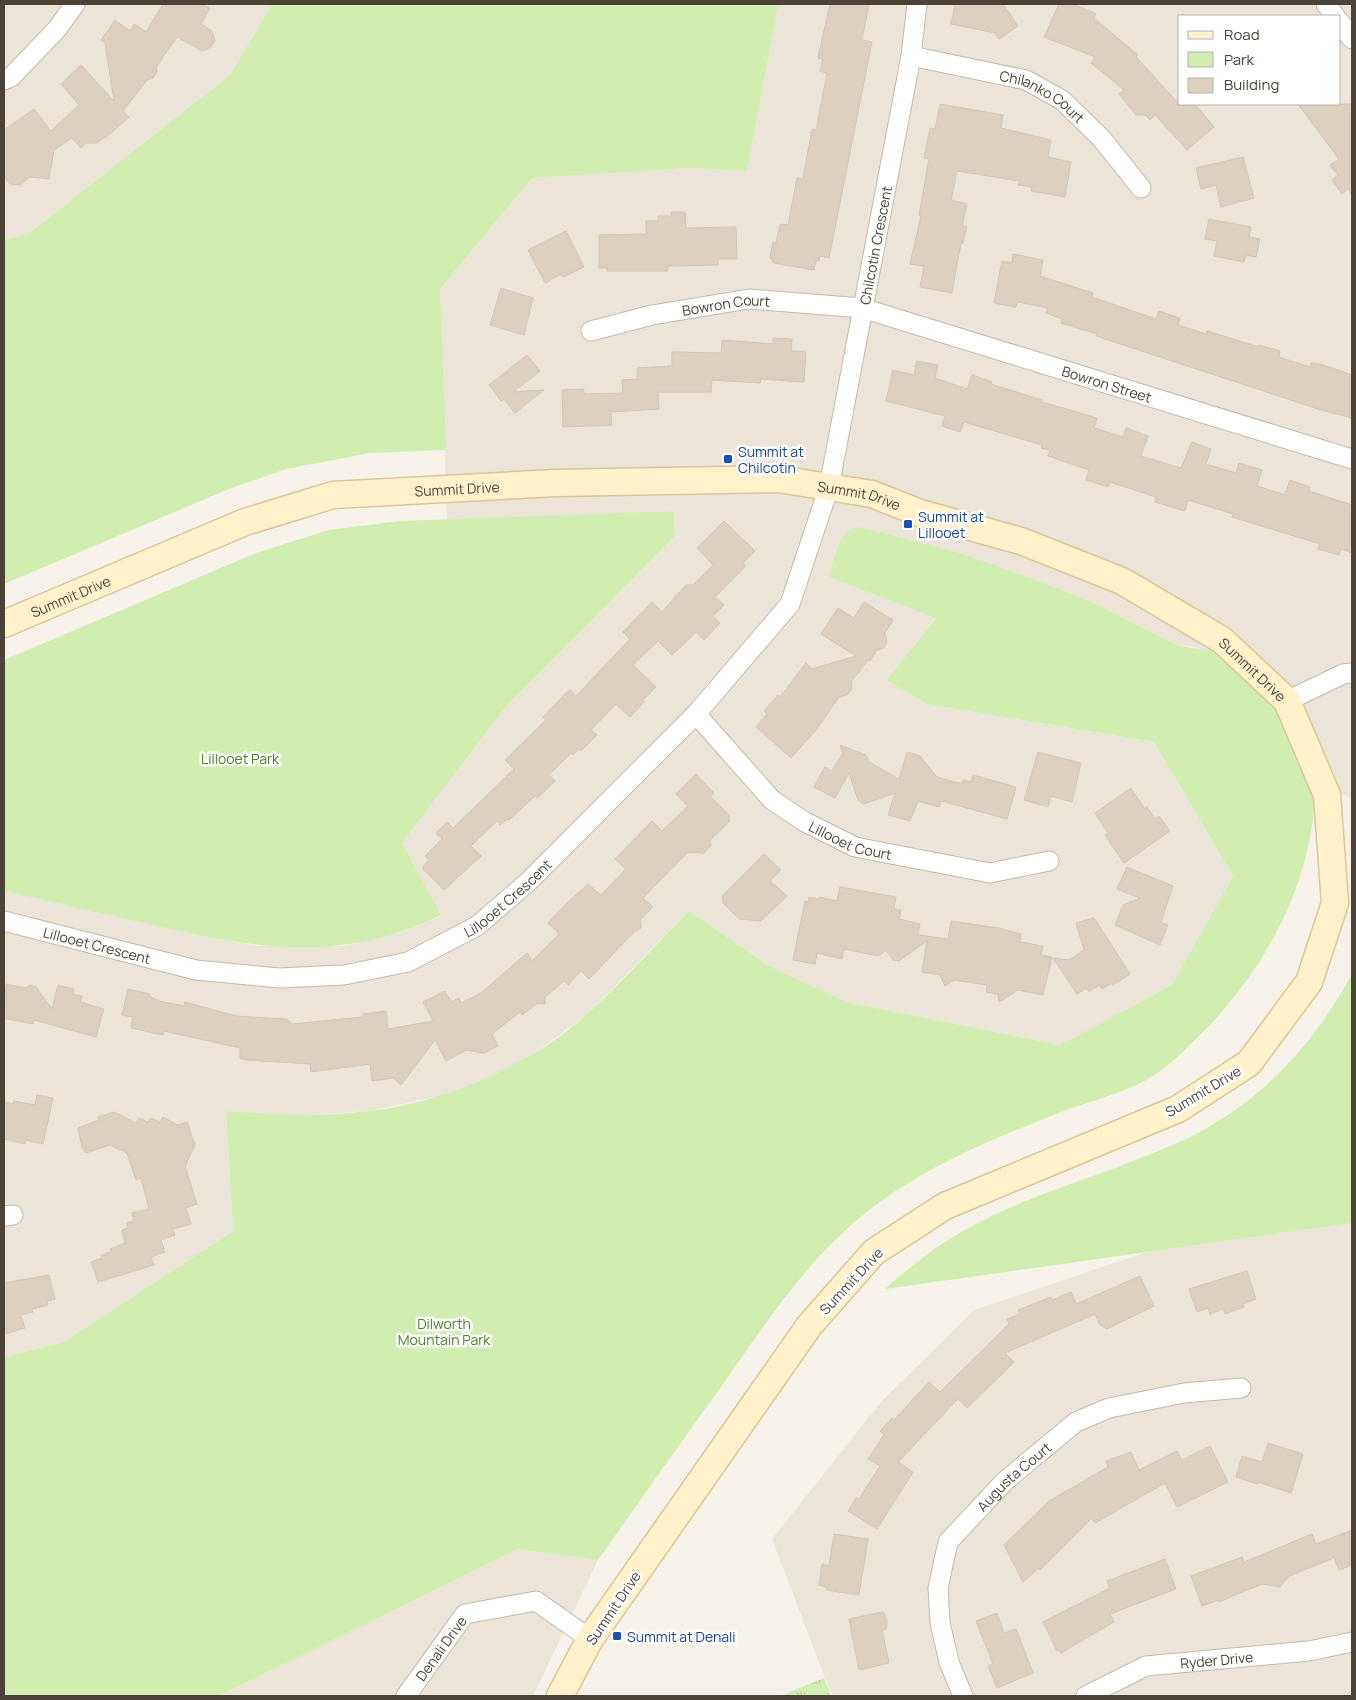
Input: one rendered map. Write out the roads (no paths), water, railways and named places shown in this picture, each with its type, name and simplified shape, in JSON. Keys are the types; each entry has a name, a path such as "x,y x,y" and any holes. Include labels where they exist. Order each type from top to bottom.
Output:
{"street":[{"path":"4,80 11,77 57,30 75,4"},
{"name":"Chilcotin Crescent","path":"829,487 911,56 917,4"},
{"path":"1326,4 1334,15"},
{"path":"1341,23 1352,39"},
{"name":"Chilanko Court","path":"911,56 1026,80 1062,100 1102,139 1141,188"},
{"name":"Bowron Court","path":"591,331 652,315 749,299 862,308"},
{"name":"Bowron Street","path":"862,308 1352,459"},
{"name":"Summit Drive","path":"4,624 245,522 333,495 556,483 779,479 872,494 920,513 1021,541 1122,581 1222,640 1287,700 1327,795 1335,903 1310,982 1249,1063 1178,1109 945,1206 874,1252 809,1326 590,1639 560,1696"},
{"name":"Lillooet Crescent","path":"4,921 196,970 280,978 344,975 408,962 477,926 528,882 696,714 790,604 808,555 829,487"},
{"path":"1287,700 1343,674 1352,673"},
{"name":"Lillooet Court","path":"696,714 772,800 805,822 855,847 990,873 1049,861"},
{"name":"Augusta Court","path":"963,1696 949,1662 940,1623 938,1588 948,1542 1005,1481 1076,1422 1110,1408 1166,1397 1241,1388"},
{"name":"Denali Drive","path":"406,1696 466,1614 536,1601 590,1639"},
{"name":"Ryder Drive","path":"1086,1696 1146,1666 1309,1652 1352,1642"}],"place":[{"name":"Summit at Chilcotin","path":"728,459"},
{"name":"Summit at Lillooet","path":"908,524"},
{"name":"Summit at Denali","path":"617,1636"}],"park label":[{"name":"Lillooet Park","path":"240,758"},
{"name":"Dilworth Mountain Park","path":"444,1332"}]}
